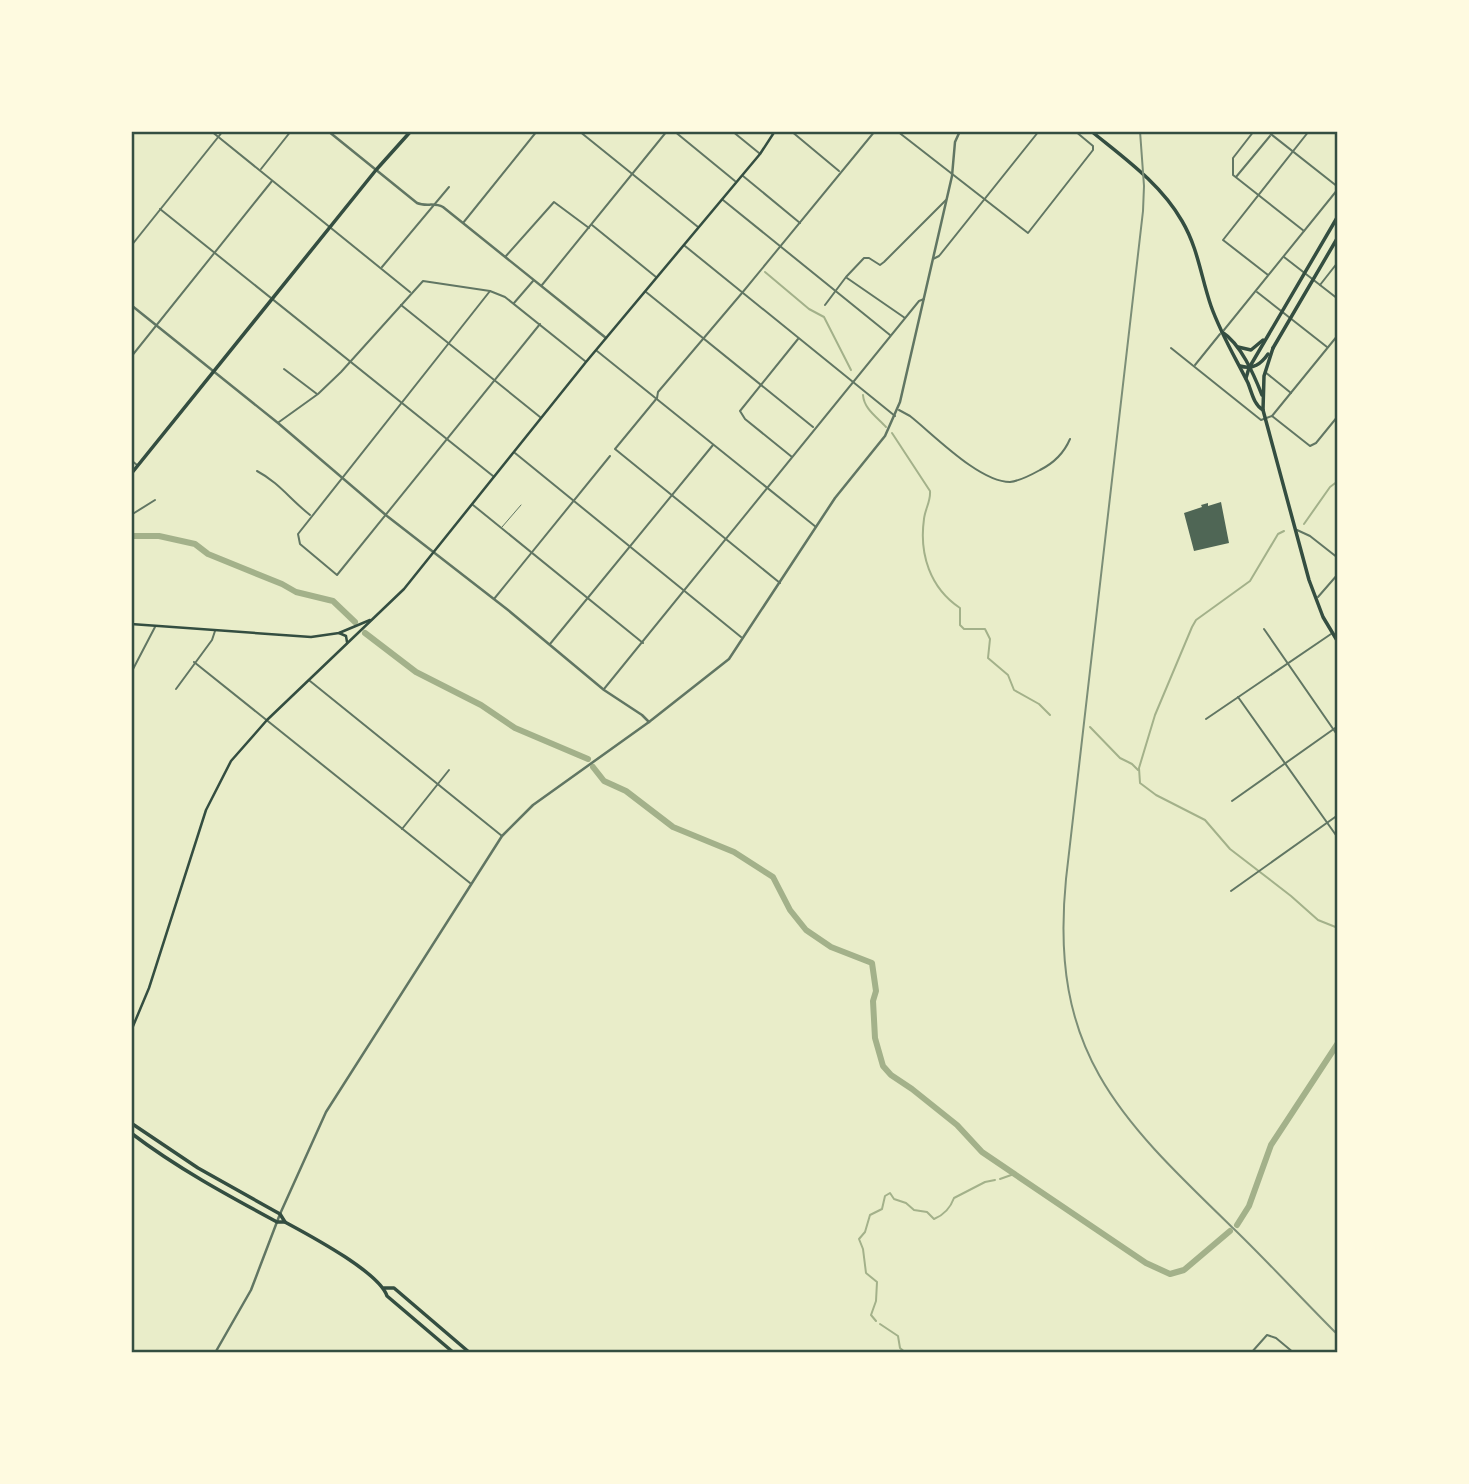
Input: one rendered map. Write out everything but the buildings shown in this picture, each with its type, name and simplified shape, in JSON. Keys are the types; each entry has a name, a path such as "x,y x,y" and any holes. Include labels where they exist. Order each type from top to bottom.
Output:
{"main road":[{"path":"131,474 376,170 411,131"},
{"path":"131,1031 149,988 213,794 231,761 268,720 404,589 586,362 760,154 775,131"},
{"path":"1091,131 1147,177 1167,199 1193,242 1225,342 1257,407 1263,410"},
{"path":"1246,380 1249,368 1338,216"},
{"path":"1238,366 1249,368 1262,362 1273,348 1338,237"},
{"path":"1222,332 1242,350 1251,350 1267,336"},
{"path":"1234,343 1264,401"},
{"path":"1273,348 1265,371 1263,410 1316,600 1338,642"},
{"path":"131,624 301,637 339,633 376,617"},
{"path":"339,633 346,636 347,644"},
{"path":"131,1123 198,1168 280,1214 285,1222 342,1255 384,1288 387,1296 454,1353"},
{"path":"131,1133 200,1180 277,1222 285,1222"},
{"path":"384,1288 394,1288 470,1353"}],"street":[{"path":"211,131 411,293"},
{"path":"131,246 223,131"},
{"path":"260,170 290,131"},
{"path":"328,131 419,204 443,206 606,338"},
{"path":"463,223 537,131"},
{"path":"541,286 667,131"},
{"path":"674,131 736,182"},
{"path":"732,131 760,154"},
{"path":"792,131 841,172"},
{"path":"780,583 615,449 657,398 657,392 875,131"},
{"path":"897,131 1028,233 1094,148 1075,131"},
{"path":"215,1353 251,1290 280,1214 326,1112 502,836 533,805 723,665 744,639 841,491 882,440 898,410 952,176 955,142 960,131"},
{"path":"933,259 939,256 1039,131"},
{"path":"1254,131 1233,158 1232,174 1304,231"},
{"path":"1194,366 1338,188 1267,131"},
{"path":"1268,276 1223,240 1309,131"},
{"path":"581,132 699,228"},
{"path":"1236,178 1271,135"},
{"path":"742,175 800,223"},
{"path":"131,357 272,181"},
{"path":"381,267 449,187"},
{"path":"825,305 864,258 880,265 947,199"},
{"path":"722,200 891,336"},
{"path":"505,257 554,202 589,229"},
{"path":"160,209 494,477"},
{"path":"592,225 656,278"},
{"path":"684,246 895,416"},
{"path":"1284,257 1338,299"},
{"path":"1320,285 1338,262"},
{"path":"846,277 905,318"},
{"path":"514,303 533,280"},
{"path":"278,423 318,394 350,363 423,281 489,291 514,303 586,362"},
{"path":"489,291 297,536 305,549 337,575 540,324"},
{"path":"646,291 815,429"},
{"path":"1256,292 1328,347"},
{"path":"604,690 905,318 919,301 925,298"},
{"path":"131,305 278,423 387,516 494,599 604,690 649,722"},
{"path":"401,305 541,418"},
{"path":"1171,348 1261,419 1272,416 1338,335"},
{"path":"792,457 745,419 740,411 799,338"},
{"path":"596,350 816,527"},
{"path":"284,369 318,394"},
{"path":"1265,371 1291,393"},
{"path":"898,410 910,416 967,462 1003,481 1019,480 1045,467 1062,453 1070,439"},
{"path":"1272,416 1312,446 1338,416"},
{"path":"549,645 713,444"},
{"path":"514,453 744,639"},
{"path":"494,599 610,456"},
{"path":"131,460 138,466"},
{"path":"257,471 277,483 311,516"},
{"path":"131,515 155,500"},
{"path":"472,505 643,643"},
{"path":"1296,530 1310,536 1338,558"},
{"path":"1316,600 1338,574"},
{"path":"131,673 155,626"},
{"path":"1264,629 1338,736"},
{"path":"176,689 212,640 215,630"},
{"path":"1206,719 1332,633"},
{"path":"194,662 471,884"},
{"path":"310,681 502,836"},
{"path":"1238,697 1338,838"},
{"path":"1232,801 1338,726"},
{"path":"402,829 449,770"},
{"path":"1231,891 1338,815"},
{"path":"1251,1353 1265,1335 1269,1335 1293,1353"}],"lane":[{"path":"501,528 521,505"}],"waterway":[{"path":"765,272 809,309 824,317 851,370"},
{"path":"863,395 868,409 886,427"},
{"path":"892,433 930,491 924,519 923,545 934,580 941,591 960,608 960,625 964,629 985,629 990,639 988,658 1008,675 1014,690 1039,704 1050,715"},
{"path":"1304,524 1330,487 1338,481"},
{"path":"1284,531 1278,534 1250,581 1196,620 1155,715 1139,768 1140,783 1156,795 1205,820 1230,849 1318,920 1338,928"},
{"path":"131,536 159,536 195,544 208,554 296,592 333,601 355,622"},
{"path":"365,633 416,672 481,705 515,728 588,759"},
{"path":"1090,727 1120,758 1138,770"},
{"path":"593,767 604,781 626,791 673,827 734,852 773,877 790,910 806,930 831,947 872,963 876,991 873,1001 875,1038 883,1066 957,1125 982,1152 1146,1263 1170,1274 1184,1270 1230,1231"},
{"path":"1237,1225 1249,1206 1271,1145 1338,1043"},
{"path":"1000,1179 1014,1174"},
{"path":"876,1321 871,1315 876,1301 877,1282 866,1273 859,1239 865,1232 870,1215 882,1209 885,1196 890,1193 894,1199 906,1203 914,1210 927,1212 934,1219 946,1211 954,1198 985,1182 995,1180"},
{"path":"880,1324 898,1336 900,1348 906,1353"}],"railway":[{"path":"1140,131 1143,211 1066,879 1064,939 1069,991 1081,1036 1100,1077 1125,1115 1156,1151 1338,1335"}]}
